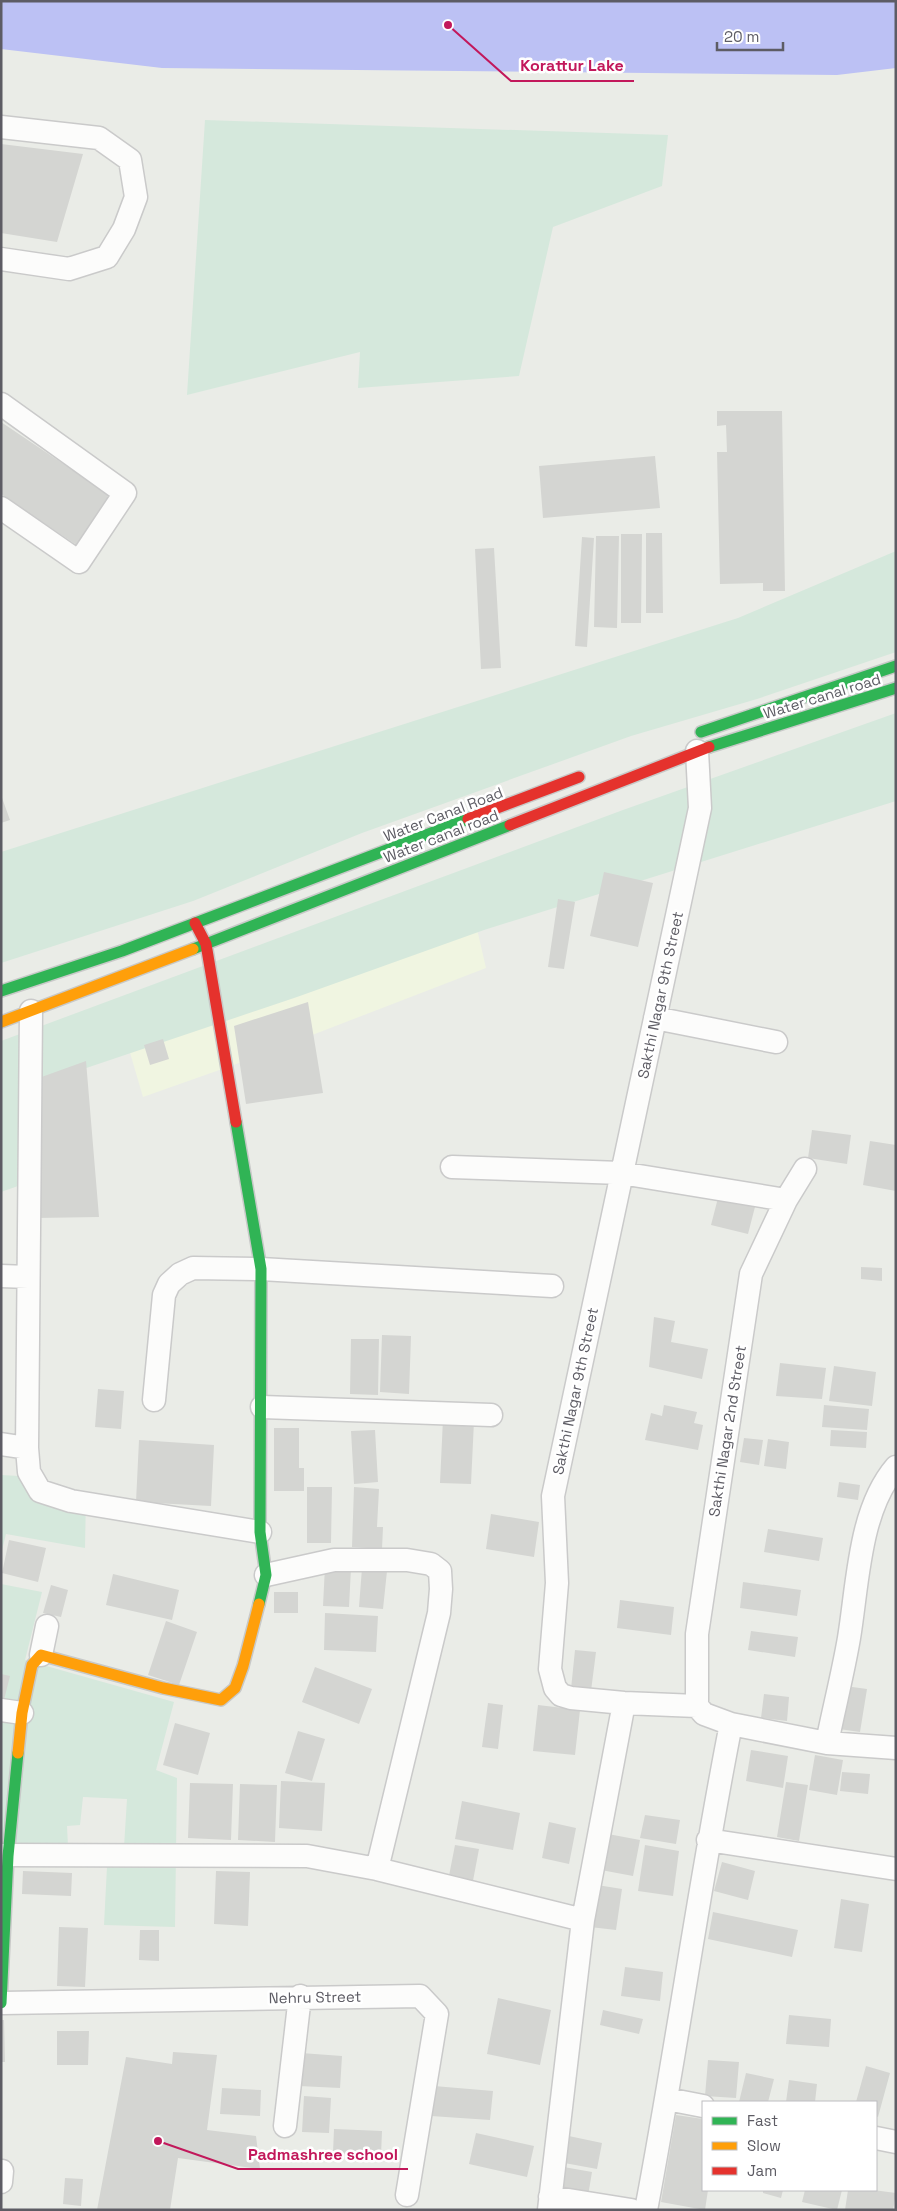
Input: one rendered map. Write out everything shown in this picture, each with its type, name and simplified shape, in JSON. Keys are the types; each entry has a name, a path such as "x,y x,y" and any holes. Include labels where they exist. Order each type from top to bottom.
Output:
{"main road":[{"name":"Water Canal Road","path":"694,743 896,666"},
{"name":"Water canal road","path":"1,1022 206,944 694,743 896,688"},
{"name":"Water Canal Road","path":"1,991 122,951 589,774"},
{"path":"2,2003 5,1856 12,1712 32,1665 41,1655 163,1688 221,1700 235,1688 241,1674 266,1575 260,1532 262,1407 261,1269 206,944 196,923"}],"street":[{"path":"1,127 99,138 130,160 136,197 124,229 107,257 69,269 1,259"},
{"path":"1,404 125,493 79,562 1,508"},
{"name":"Sakthi Nagar 9th Street","path":"694,743 700,808 553,1496 558,1583 550,1669 555,1688 561,1695 624,1703 697,1706"},
{"path":"31,1011 26,1448 28,1472 40,1491 71,1501 260,1532"},
{"path":"655,1018 776,1042"},
{"path":"452,1167 621,1173 786,1200"},
{"name":"Sakthi Nagar 2nd Street","path":"697,1706 697,1634 751,1274 786,1200 805,1169"},
{"path":"154,1400 164,1295 169,1284 180,1274 193,1268 261,1269 552,1286"},
{"path":"1,1276 28,1277"},
{"path":"262,1407 491,1415"},
{"path":"1,1444 26,1448"},
{"path":"827,1743 849,1639 864,1539 884,1481 896,1467"},
{"path":"266,1575 334,1560 407,1560 431,1564 440,1571 441,1590 438,1612 377,1869"},
{"path":"41,1655 47,1626"},
{"path":"624,1703 583,1920 549,2204 631,2210"},
{"path":"697,1706 704,1714 731,1724 827,1743 896,1748"},
{"path":"646,2210 668,2099 708,1840 731,1724"},
{"path":"708,1840 896,1869"},
{"path":"5,1856 307,1856 377,1869 583,1920"},
{"path":"285,2126 300,1996"},
{"name":"Nehru Street","path":"2,2003 300,1996 420,1996 437,2014 407,2195"},
{"path":"668,2099 702,2106"},
{"path":"877,2138 896,2142"}],"shaded area":[{"path":"205,120 668,135 662,186 553,227 519,376 358,388 360,352 187,395"},
{"path":"896,551 896,652 757,699 631,736 362,833 193,901 1,963 1,852 738,618"},
{"path":"896,713 896,801 484,930 297,997 24,1089 18,1186 1,1192 1,1041 623,810"},
{"path":"465,877 486,968 242,1062 143,1097 119,1015"},
{"path":"1,1475 19,1476 86,1497 85,1548 6,1534 1,1554"},
{"path":"1,1584 42,1592 25,1660 174,1702 156,1770 177,1778 175,1927 104,1925 108,1847 124,1847 127,1799 83,1797 80,1825 67,1826 68,1846 1,1846"}],"water":[{"path":"1,1 896,1 896,68 837,75 162,68 1,49"}],"building":[{"path":"1,144 83,154 57,242 1,233"},
{"path":"717,411 782,411 785,591 763,591 763,583 720,584 717,452 727,452 726,425 717,426"},
{"path":"1,422 114,498 81,548 1,494"},
{"path":"655,456 660,508 543,518 539,466"},
{"path":"646,533 662,533 663,613 646,613"},
{"path":"621,534 642,534 641,623 621,623"},
{"path":"596,536 619,536 617,628 594,627"},
{"path":"582,537 594,538 587,647 575,646"},
{"path":"494,548 501,668 481,669 475,549"},
{"path":"1,795 10,820 1,823"},
{"path":"604,872 653,883 638,947 590,936"},
{"path":"558,899 575,902 564,969 548,967"},
{"path":"308,1002 323,1093 246,1104 234,1026"},
{"path":"163,1039 169,1059 150,1065 144,1045"},
{"path":"86,1061 99,1217 36,1218 36,1079"},
{"path":"812,1130 851,1135 847,1164 808,1158"},
{"path":"870,1141 896,1145 896,1191 863,1185"},
{"path":"719,1194 756,1203 748,1234 711,1225"},
{"path":"861,1267 882,1268 882,1281 861,1279"},
{"path":"654,1317 675,1321 671,1342 708,1349 702,1379 649,1367"},
{"path":"382,1335 411,1336 409,1394 380,1392"},
{"path":"351,1339 379,1339 378,1395 350,1394"},
{"path":"780,1363 826,1368 822,1399 776,1396"},
{"path":"834,1366 876,1372 872,1406 829,1401"},
{"path":"98,1389 124,1391 121,1429 95,1427"},
{"path":"664,1405 697,1412 694,1423 703,1425 698,1450 645,1440 651,1413 662,1416"},
{"path":"824,1405 869,1409 867,1430 822,1427"},
{"path":"443,1419 474,1421 471,1484 440,1483"},
{"path":"274,1428 299,1428 299,1468 304,1468 304,1491 274,1491"},
{"path":"375,1430 378,1482 354,1484 351,1431"},
{"path":"831,1430 867,1432 866,1448 830,1446"},
{"path":"744,1438 763,1440 759,1465 740,1462"},
{"path":"768,1439 789,1442 786,1469 764,1466"},
{"path":"139,1440 214,1445 211,1506 136,1502"},
{"path":"839,1482 860,1485 858,1500 837,1497"},
{"path":"307,1487 332,1487 331,1543 307,1543"},
{"path":"354,1487 379,1489 377,1527 383,1527 382,1549 352,1547"},
{"path":"491,1514 539,1522 534,1557 486,1549"},
{"path":"768,1529 823,1538 819,1561 764,1552"},
{"path":"9,1540 46,1548 38,1582 2,1573"},
{"path":"325,1566 351,1568 349,1607 323,1606"},
{"path":"362,1568 387,1571 383,1609 359,1607"},
{"path":"113,1574 179,1590 172,1620 106,1605"},
{"path":"743,1582 801,1590 797,1616 740,1608"},
{"path":"51,1585 68,1590 61,1617 43,1613"},
{"path":"274,1592 298,1592 298,1613 274,1613"},
{"path":"620,1600 674,1607 671,1635 617,1628"},
{"path":"325,1613 378,1616 376,1652 324,1650"},
{"path":"166,1621 197,1632 179,1685 148,1675"},
{"path":"751,1631 798,1637 795,1657 748,1650"},
{"path":"575,1650 596,1652 591,1691 571,1689"},
{"path":"315,1667 372,1689 359,1724 302,1702"},
{"path":"1,1674 10,1676 3,1704 1,1704"},
{"path":"845,1686 867,1689 860,1732 839,1729"},
{"path":"764,1694 789,1697 787,1721 761,1718"},
{"path":"488,1703 503,1705 498,1749 482,1747"},
{"path":"538,1705 580,1710 575,1755 533,1751"},
{"path":"175,1723 210,1733 198,1775 163,1765"},
{"path":"298,1731 325,1739 312,1781 285,1773"},
{"path":"751,1750 788,1756 783,1788 746,1781"},
{"path":"815,1755 843,1760 837,1795 809,1790"},
{"path":"842,1772 870,1774 868,1794 840,1791"},
{"path":"281,1781 325,1783 322,1831 279,1828"},
{"path":"786,1782 808,1785 799,1841 777,1837"},
{"path":"190,1783 233,1784 231,1840 188,1838"},
{"path":"240,1784 277,1785 275,1842 238,1840"},
{"path":"462,1801 520,1813 513,1850 455,1839"},
{"path":"645,1815 680,1820 676,1844 640,1838"},
{"path":"549,1822 576,1828 569,1864 542,1858"},
{"path":"608,1834 640,1840 633,1876 601,1870"},
{"path":"455,1845 479,1849 472,1886 448,1881"},
{"path":"645,1845 679,1851 673,1896 638,1891"},
{"path":"722,1862 755,1871 748,1900 714,1891"},
{"path":"23,1871 72,1873 71,1896 22,1894"},
{"path":"216,1871 250,1872 248,1926 214,1924"},
{"path":"597,1885 622,1889 616,1930 590,1927"},
{"path":"841,1899 869,1904 862,1952 834,1948"},
{"path":"713,1912 798,1930 792,1957 708,1939"},
{"path":"59,1927 88,1928 85,1987 57,1986"},
{"path":"140,1930 159,1930 159,1961 139,1960"},
{"path":"625,1967 663,1972 660,2001 621,1996"},
{"path":"498,1998 551,2010 540,2065 487,2054"},
{"path":"603,2010 643,2019 639,2034 600,2025"},
{"path":"789,2015 831,2019 829,2047 786,2044"},
{"path":"1,2020 4,2020 5,2062 1,2062"},
{"path":"57,2031 89,2031 88,2065 57,2065"},
{"path":"173,2052 217,2055 207,2130 256,2136 260,2169 178,2158 170,2210 97,2210 126,2057 172,2064"},
{"path":"301,2053 342,2056 340,2088 299,2086"},
{"path":"708,2060 739,2062 736,2098 705,2096"},
{"path":"866,2066 890,2073 878,2117 877,2101 856,2101"},
{"path":"746,2073 774,2079 768,2101 739,2101"},
{"path":"789,2080 817,2084 815,2101 786,2101"},
{"path":"434,2086 493,2091 490,2120 431,2116"},
{"path":"222,2088 261,2090 260,2116 220,2114"},
{"path":"304,2096 331,2098 329,2133 302,2132"},
{"path":"676,2115 702,2119 702,2191 708,2191 705,2210 661,2202"},
{"path":"334,2129 382,2131 381,2155 333,2153"},
{"path":"476,2133 534,2146 527,2177 469,2164"},
{"path":"564,2135 602,2143 597,2169 559,2162"},
{"path":"558,2166 592,2172 588,2196 554,2190"},
{"path":"65,2178 83,2179 81,2206 63,2204"},
{"path":"763,2191 783,2191 781,2198 763,2193"},
{"path":"805,2191 842,2191 837,2210 802,2202"},
{"path":"848,2191 877,2191 896,2193 893,2210 845,2210"}],"traffic: fast":[{"path":"701,732 896,666"},
{"path":"709,747 896,688"},
{"path":"1,991 122,951 468,819"},
{"path":"193,949 510,825"},
{"path":"236,1122 261,1269 260,1532 266,1575 259,1604"},
{"path":"1,2003 8,1856 18,1753"}],"traffic: slow":[{"path":"1,1022 193,949"},
{"path":"18,1753 22,1713 32,1665 41,1655 163,1688 221,1700 235,1688 243,1666 259,1604"}],"traffic: jam":[{"path":"510,825 709,747"},
{"path":"468,819 579,777"},
{"path":"195,923 206,944 236,1122"}],"place":[{"name":"Korattur Lake","path":"448,25"},
{"name":"Padmashree school","path":"158,2141"}]}
